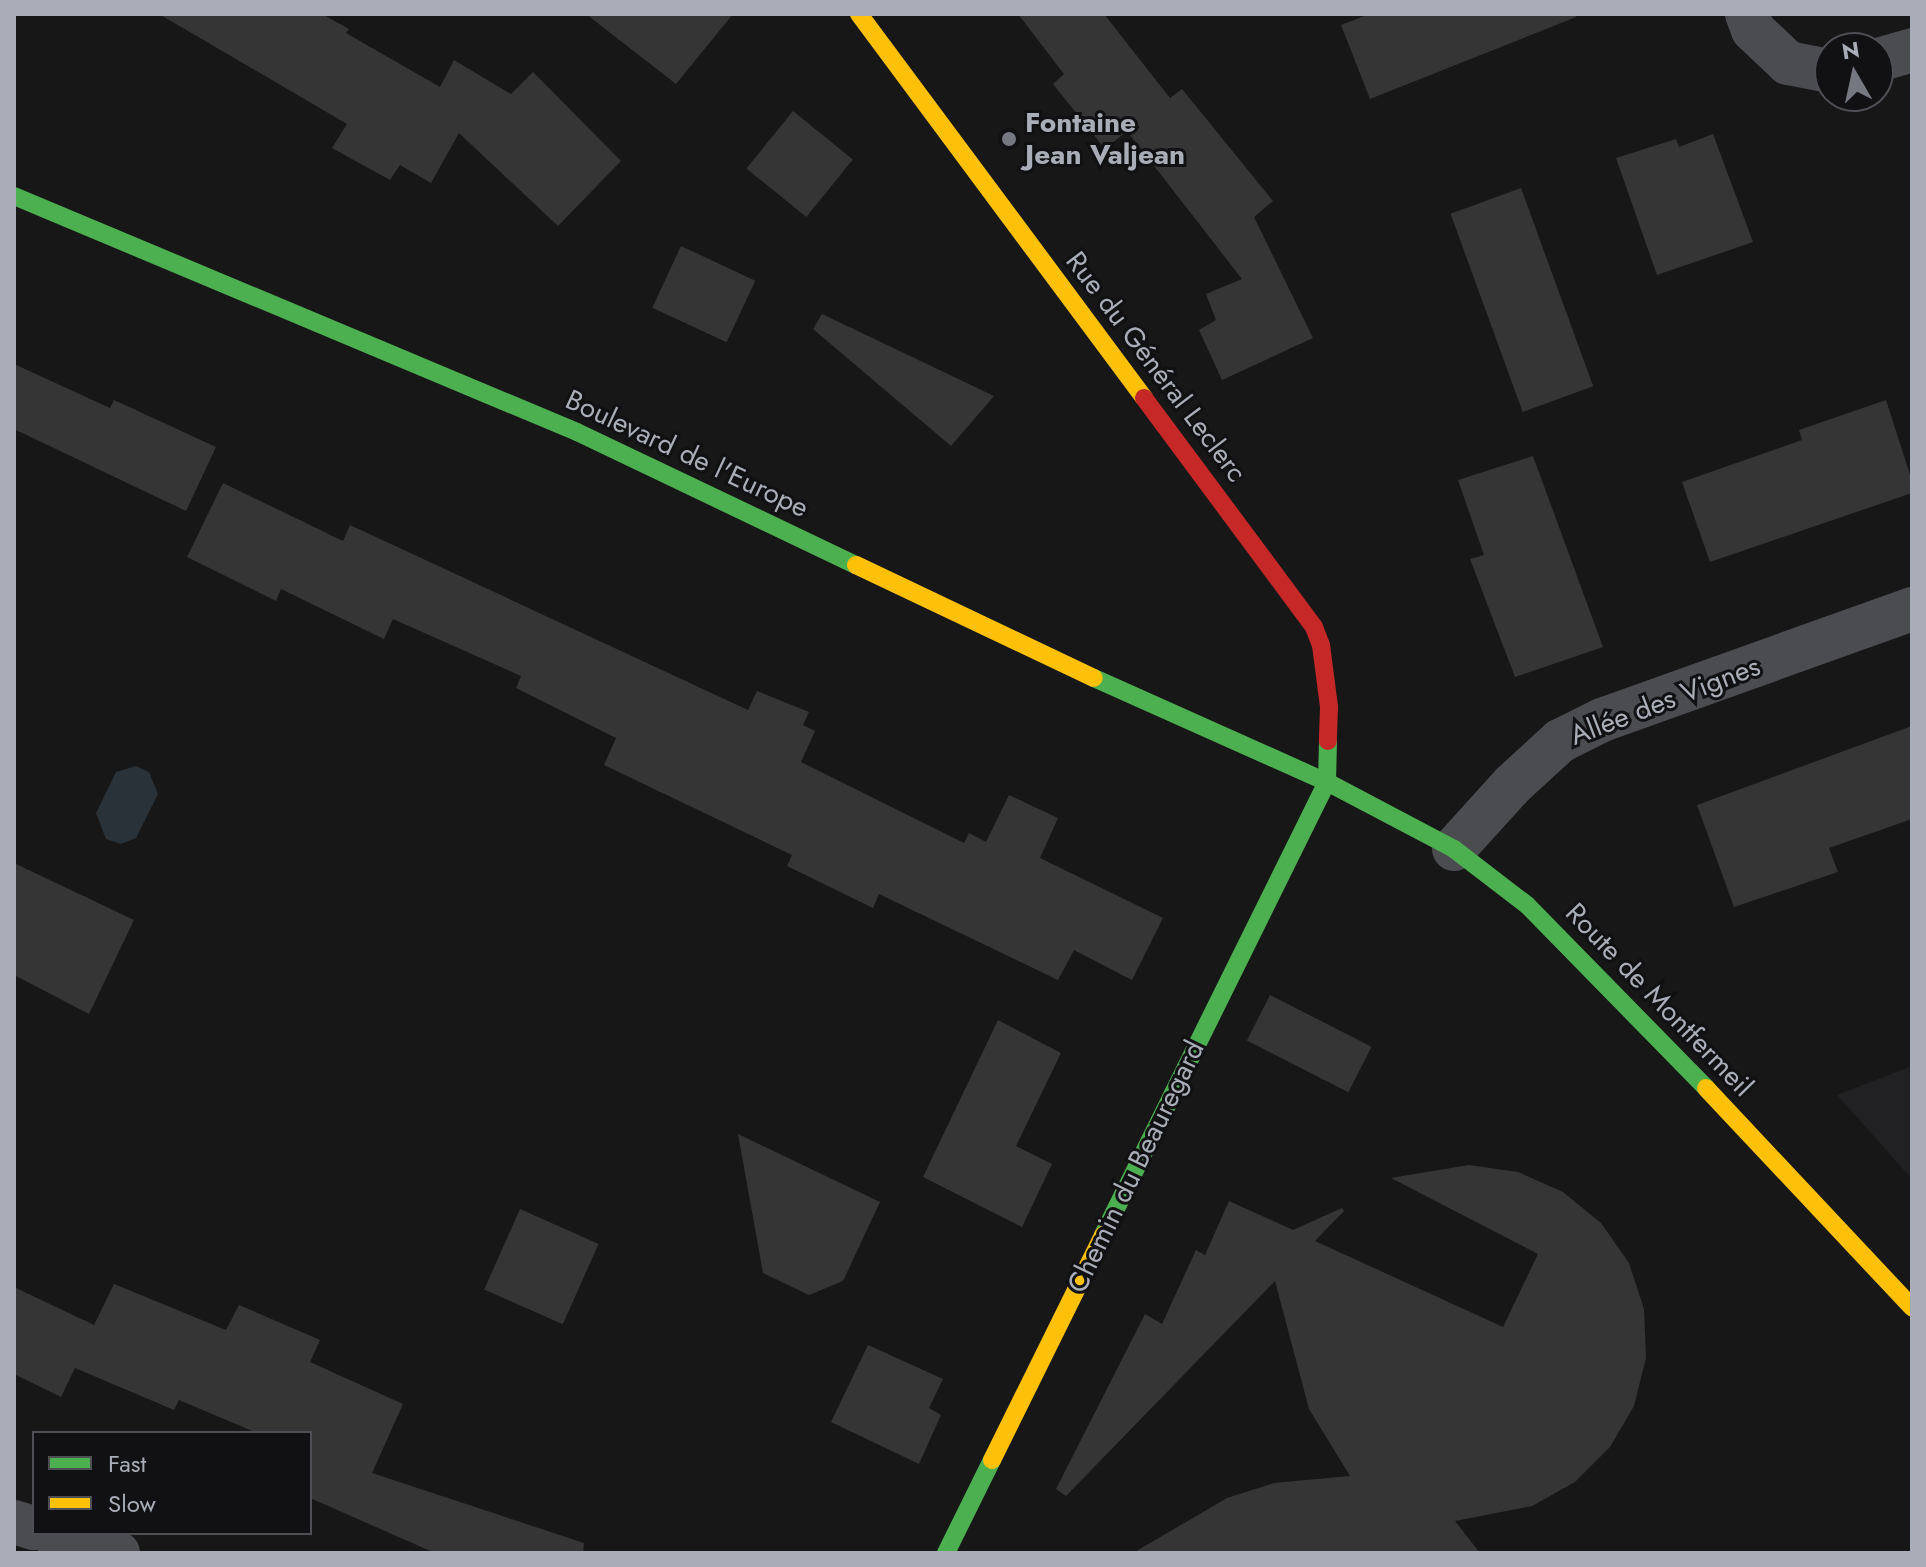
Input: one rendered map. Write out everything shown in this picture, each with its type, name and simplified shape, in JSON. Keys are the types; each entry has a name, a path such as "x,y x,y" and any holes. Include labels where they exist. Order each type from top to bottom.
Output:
{"main road":[{"name":"Rue du Général Leclerc","path":"859,14 1314,627 1321,645 1329,707 1327,782"},
{"name":"Boulevard de l'Europe","path":"14,196 577,432 1154,707 1327,782"},
{"name":"Route de Montfermeil","path":"1327,782 1454,849 1527,905 1629,1005 1912,1307"},
{"name":"Chemin du Beauregard","path":"946,1553 1327,782"}],"street":[{"path":"1747,14 1753,30 1788,63 1814,68"},
{"name":"Allée des Vignes","path":"1454,849 1513,784 1560,741 1602,720 1912,609"},
{"path":"58,1535 118,1553"}],"shaded area":[{"path":"136,766 149,772 158,794 136,838 121,844 106,839 96,813 116,772"},
{"path":"1912,1066 1912,1179 1837,1095"}],"building":[{"path":"159,14 322,14 349,29 346,33 440,87 454,60 511,94 533,72 621,161 558,226 459,133 431,183 400,165 390,180 332,148 347,124"},
{"path":"586,14 733,14 676,84"},
{"path":"1018,14 1104,14 1170,98 1182,89 1273,201 1254,217 1313,338 1222,380 1199,330 1216,320 1206,294 1242,279 1127,131 1105,149 1053,84 1064,74"},
{"path":"1370,14 1575,14 1576,17 1370,99 1341,25"},
{"path":"793,111 853,159 806,217 746,169"},
{"path":"1713,134 1753,242 1657,275 1616,158 1676,139 1679,147"},
{"path":"1521,188 1593,386 1523,412 1451,214"},
{"path":"681,246 755,281 727,342 652,308"},
{"path":"822,314 994,396 951,446 813,329"},
{"path":"14,364 110,408 114,400 216,447 186,511 14,429"},
{"path":"1886,400 1912,481 1912,493 1710,562 1682,482 1802,440 1799,430"},
{"path":"1533,456 1603,647 1515,677 1470,559 1484,555 1458,480"},
{"path":"223,483 343,541 350,525 748,710 757,691 809,712 803,725 815,731 801,762 964,843 969,833 986,842 1009,795 1058,818 1040,858 1163,918 1132,980 1074,950 1058,980 879,894 873,908 787,866 792,855 604,765 616,738 516,688 521,676 393,619 384,639 281,589 276,601 187,557"},
{"path":"1912,726 1912,819 1829,848 1838,872 1734,907 1697,805"},
{"path":"14,863 134,920 89,1014 14,975"},
{"path":"1270,995 1372,1047 1348,1092 1247,1040"},
{"path":"998,1020 1061,1053 1016,1146 1052,1164 1022,1227 923,1177"},
{"path":"738,1134 880,1202 843,1281 809,1295 763,1273"},
{"path":"1469,1165 1518,1172 1563,1192 1601,1223 1629,1263 1644,1309 1646,1358 1634,1406 1610,1447 1575,1482 1532,1506 1455,1521 1480,1553 1133,1553 1227,1498 1274,1483 1350,1476 1309,1409 1275,1281 1066,1496 1056,1489 1145,1314 1162,1324 1196,1250 1205,1255 1229,1201 1293,1230 1342,1208 1344,1211 1315,1241 1503,1327 1538,1254 1391,1178"},
{"path":"520,1209 599,1244 563,1324 484,1289"},
{"path":"114,1284 226,1330 239,1305 320,1340 310,1362 403,1404 372,1473 584,1543 583,1553 435,1553 312,1499 312,1431 252,1431 179,1400 174,1410 75,1368 61,1397 14,1374 14,1287 94,1325"},
{"path":"868,1345 943,1379 929,1408 941,1415 919,1464 831,1422"}],"traffic: fast":[{"path":"14,196 577,432 856,565"},
{"path":"1094,678 1327,782 1454,849 1527,905 1706,1088"},
{"path":"1103,1235 1327,782 1328,741"},
{"path":"946,1553 992,1460"}],"traffic: slow":[{"path":"859,14 1144,398"},
{"path":"856,565 1094,678"},
{"path":"1706,1088 1912,1307"},
{"path":"992,1460 1103,1235"}],"traffic: jam":[{"path":"1144,398 1314,627 1321,645 1329,707 1328,741"}],"place":[{"name":"Fontaine Jean Valjean","path":"1009,139"}]}
